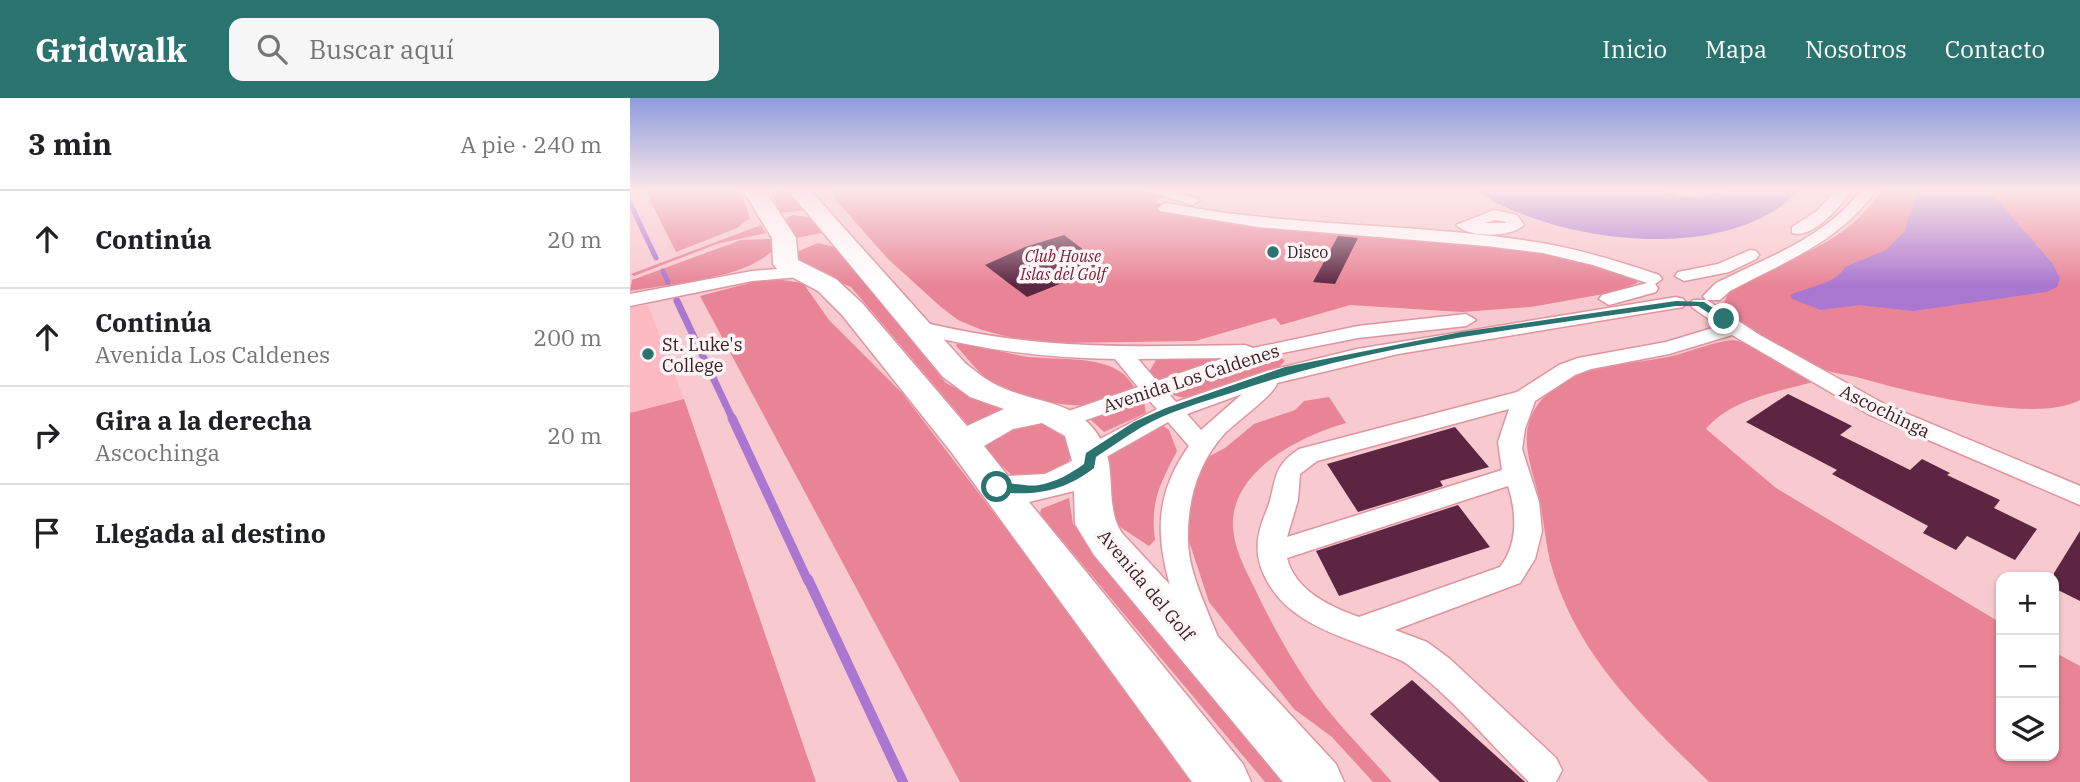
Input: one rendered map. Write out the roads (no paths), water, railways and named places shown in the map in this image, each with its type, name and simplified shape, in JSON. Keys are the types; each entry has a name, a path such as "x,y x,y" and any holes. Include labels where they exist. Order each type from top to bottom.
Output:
{"street":[{"path":"773,222 781,232 794,263 841,297 964,445 1224,782"},
{"path":"827,222 967,381 981,390 1056,416"},
{"path":"1259,222 1424,233 1525,245 1581,256 1651,283 1723,268 1783,239 1810,222"},
{"path":"1398,222 1464,225"},
{"path":"1707,300 1723,286 1821,236 1838,222"},
{"path":"630,300 720,282 794,263 818,239 845,241"},
{"path":"720,282 794,263"},
{"name":"Ascochinga","path":"1684,276 1708,287 1707,300 1736,327 1878,410 2080,494"},
{"path":"1651,283 1658,297 1676,303"},
{"name":"Avenida Los Caldenes","path":"1056,416 1153,390 1267,350 1370,330 1525,315 1629,296 1651,283"},
{"name":"Avenida Los Caldenes","path":"1090,460 1122,433 1170,410 1289,369 1461,335 1707,300"},
{"path":"918,327 982,345 1028,350 1121,353 1267,350"},
{"path":"1543,770 1420,654 1361,631 1293,598 1270,553 1276,519 1288,495 1284,475 1293,464 1308,455 1525,397 1567,370 1586,363 1669,348 1736,327"},
{"path":"1121,353 1200,444"},
{"path":"1209,658 1175,551 1176,510 1186,472 1200,444 1233,411 1289,369"},
{"path":"1361,631 1510,575 1522,561 1527,544 1526,501 1515,475 1510,449 1513,423 1525,397"},
{"path":"964,445 992,424 1029,413 1056,416"},
{"name":"Avenida del Golf","path":"1056,416 1080,431 1090,460 1095,524 1108,544 1317,782"},
{"path":"997,487 1036,490 1066,481 1090,460"},
{"path":"1270,553 1515,475"}],"waterway":[{"path":"639,222 656,258"},
{"path":"663,271 668,282"},
{"path":"677,301 733,420"},
{"path":"732,418 808,581"},
{"path":"808,579 903,782"}],"place":[{"name":"Disco","path":"1273,252"},
{"name":"St. Luke's College","path":"648,354"}],"park label":[{"name":"Club House Islas del Golf","path":"1063,265"}]}
